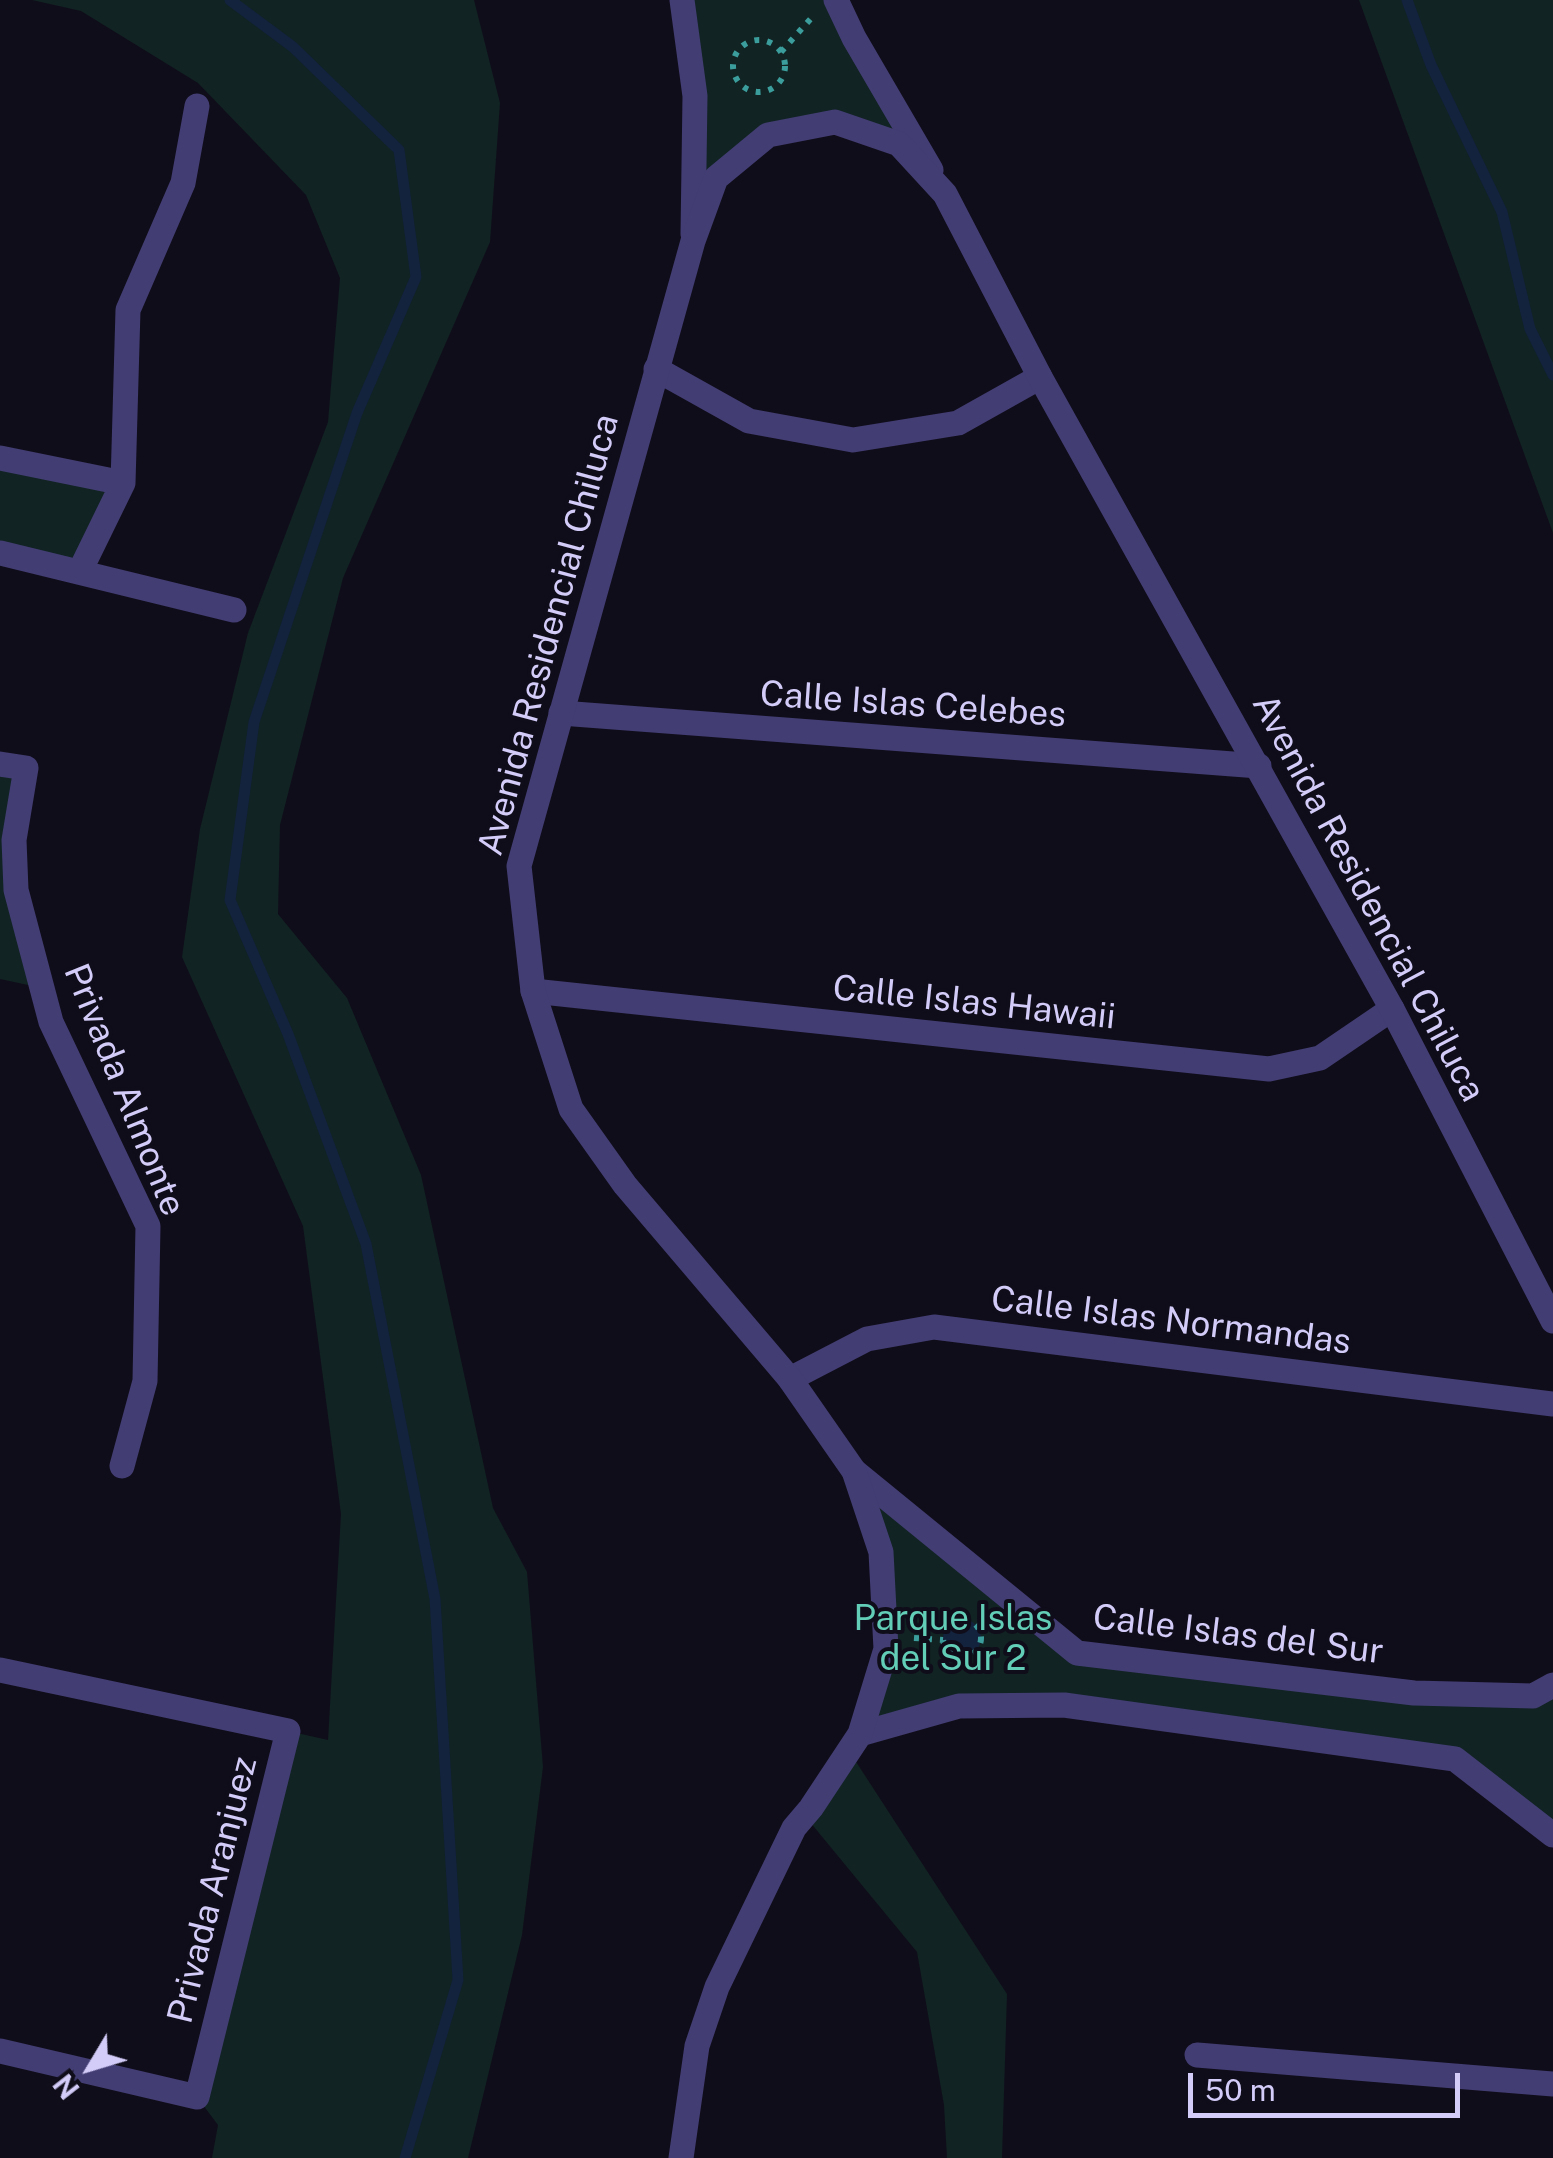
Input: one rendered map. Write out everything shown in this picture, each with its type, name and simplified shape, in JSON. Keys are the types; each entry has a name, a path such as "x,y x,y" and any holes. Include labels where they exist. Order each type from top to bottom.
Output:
{"street":[{"name":"Avenida Residencial Chiluca","path":"682,0 695,96 693,241"},
{"name":"Avenida Residencial Chiluca","path":"826,6 854,38 945,194 1040,378 1392,1009 1553,1320"},
{"path":"80,571 123,483 128,310 183,183 196,106"},
{"name":"Avenida Residencial Chiluca","path":"681,2158 697,2046 717,1987 794,1828 812,1808 860,1734 886,1649 881,1552 854,1472 790,1379 625,1186 572,1109 533,992 519,866 656,370 693,241 716,178 768,135 835,122 899,144 945,194"},
{"path":"656,370 749,422 854,440 958,423 1040,378"},
{"path":"0,458 123,483"},
{"path":"0,553 234,610"},
{"name":"Calle Islas Celebes","path":"560,713 1259,766"},
{"name":"Privada Almonte","path":"0,764 26,768 7,839 16,890 51,1022 148,1226 146,1381 122,1466"},
{"name":"Calle Islas Hawaii","path":"533,992 1270,1069 1320,1058 1392,1009"},
{"name":"Calle Islas Normandas","path":"790,1379 867,1340 934,1327 1553,1404"},
{"name":"Calle Islas del Sur","path":"854,1472 1077,1653 1414,1693 1533,1696 1553,1685"},
{"name":"Privada Aranjuez","path":"0,1670 288,1732 197,2097 0,2051"},
{"path":"860,1734 959,1706 1064,1705 1455,1760 1553,1835"},
{"path":"1197,2055 1553,2084"}],"path":[{"path":"781,52 826,6"},
{"path":"754,40 767,41 781,52 786,69 777,86 760,93 745,90 732,63 740,46 754,40"},
{"path":"956,1618 970,1620 980,1629 982,1643 975,1654 962,1658 949,1653 943,1640 946,1627 956,1618"}],"green space":[{"path":"32,0 474,0 500,103 490,242 343,578 280,825 278,914 347,998 421,1175 493,1508 527,1572 543,1767 522,1935 468,2158 212,2158 218,2125 197,2097 288,1731 328,1740 341,1514 303,1226 182,957 200,829 248,633 328,422 340,278 306,195 198,83 81,11"},
{"path":"682,0 836,0 945,194 899,144 835,122 768,135 717,178 693,241"},
{"path":"1359,0 1553,0 1553,533"},
{"path":"0,458 123,483 80,571 0,553"},
{"path":"0,764 26,768 14,840 42,988 0,979"},
{"name":"Parque Islas del Sur 2","path":"854,1471 1077,1653 1459,1694 1553,1685 1553,1835 1455,1759 959,1706 860,1734 886,1649"},
{"path":"849,1751 1007,1994 1002,2158 947,2158 944,2105 917,1952 805,1816"}],"water":[{"path":"962,1619 976,1624 981,1638 976,1652 962,1657 948,1652 943,1638 948,1624"}],"waterway":[{"path":"230,0 293,47 399,150 416,277 357,413 254,722 230,900 288,1034 366,1244 435,1599 458,1980 405,2158"},
{"path":"1407,0 1431,65 1502,212 1530,329 1553,375"}]}
